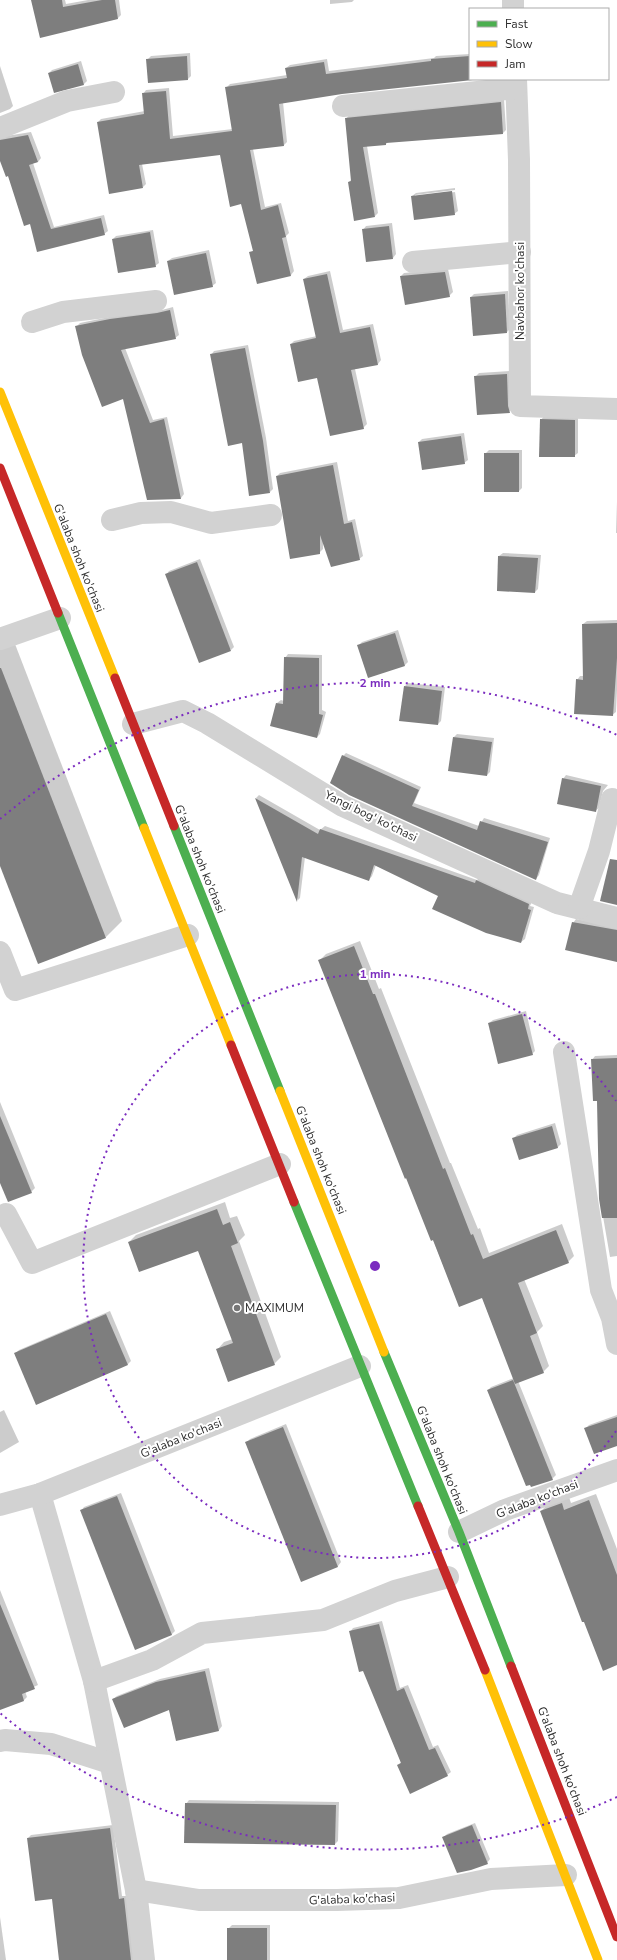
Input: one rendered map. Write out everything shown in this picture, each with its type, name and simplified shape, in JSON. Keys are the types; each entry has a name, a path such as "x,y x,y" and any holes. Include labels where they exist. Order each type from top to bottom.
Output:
{"main road":[{"name":"G'alaba shoh ko'chasi","path":"0,392 382,1346 459,1532 617,1937"},
{"path":"0,468 360,1366 448,1577 566,1875 598,1960"}],"street":[{"path":"343,106 516,84"},
{"name":"Navbahor ko'chasi","path":"516,84 520,252 520,406 617,409"},
{"path":"0,128 67,101 114,92"},
{"path":"413,262 520,252"},
{"path":"32,322 63,312 156,301"},
{"path":"112,520 141,512 171,512 211,523 271,514"},
{"path":"0,639 60,618"},
{"name":"Yangi bog' ko'chasi","path":"132,724 183,711 208,723 343,806 557,903 617,918"},
{"path":"579,908 599,851 612,799"},
{"path":"0,952 15,990 188,935"},
{"path":"564,1052 601,1290 612,1318 617,1344"},
{"path":"6,1214 32,1263 280,1164"},
{"name":"G'alaba ko'chasi","path":"0,1505 40,1494 360,1366"},
{"name":"G'alaba ko'chasi","path":"459,1532 505,1510 617,1470"},
{"path":"40,1494 94,1681 136,1890 144,1960"},
{"path":"94,1681 152,1660 202,1633 323,1620 395,1591 448,1577"},
{"path":"0,1741 5,1740 51,1744 110,1763"},
{"name":"G'alaba ko'chasi","path":"136,1890 199,1900 337,1900 399,1898 491,1879 566,1875"}],"building":[{"path":"31,0 62,0 63,7 102,0 115,0 118,19 40,38"},
{"path":"187,56 188,80 148,83 146,59"},
{"path":"469,56 469,80 473,80 342,94 279,104 284,146 250,150 261,210 278,205 286,237 282,238 291,276 257,284 249,252 253,251 241,204 230,207 220,155 139,165 143,188 109,194 97,122 144,114 142,93 166,91 170,139 232,131 225,87 287,78 285,68 324,62 326,74 431,61 431,59"},
{"path":"78,64 84,85 54,93 48,73"},
{"path":"501,102 503,134 386,143 386,145 363,147 375,217 354,221 348,182 351,181 345,118"},
{"path":"28,135 38,162 29,165 51,229 101,218 105,235 37,252 30,224 24,226 8,176 6,177 0,161 0,140"},
{"path":"452,191 455,215 414,220 411,196"},
{"path":"389,226 393,259 366,262 362,229"},
{"path":"150,232 156,267 118,273 112,239"},
{"path":"206,253 213,287 174,295 167,261"},
{"path":"445,272 450,297 405,305 400,276"},
{"path":"327,274 340,333 370,327 378,365 351,370 364,429 330,436 317,378 298,382 290,344 316,338 303,279"},
{"path":"505,294 507,333 473,336 470,297"},
{"path":"170,310 176,339 121,350 150,423 164,419 181,499 147,500 123,399 102,407 82,355 75,326"},
{"path":"245,348 263,441 270,493 249,496 242,443 228,446 210,354"},
{"path":"507,374 508,406 510,413 477,415 474,376"},
{"path":"540,419 575,420 575,457 539,457"},
{"path":"461,436 465,464 422,470 418,442"},
{"path":"484,453 519,453 519,492 484,492"},
{"path":"333,465 344,524 352,522 360,560 331,567 320,535 320,554 290,559 276,476"},
{"path":"498,556 538,558 535,593 497,591"},
{"path":"197,562 231,651 199,663 165,574"},
{"path":"617,623 617,658 613,716 574,714 576,679 583,680 582,624"},
{"path":"395,633 405,666 368,678 357,645"},
{"path":"284,657 319,658 319,714 323,715 317,738 270,726 276,703 283,704"},
{"path":"0,668 106,938 38,964 0,866"},
{"path":"404,686 442,691 438,725 399,721"},
{"path":"453,737 492,742 487,776 448,771"},
{"path":"342,755 419,790 412,806 477,830 480,821 548,842 536,880 349,795 330,783"},
{"path":"562,778 601,786 596,812 557,804"},
{"path":"255,798 318,834 320,829 475,883 476,880 529,904 528,909 531,910 521,943 486,933 432,909 438,896 374,865 369,881 302,857 297,902"},
{"path":"610,859 617,860 617,905 600,901"},
{"path":"572,922 617,930 617,962 565,950"},
{"path":"354,946 373,994 375,994 443,1169 445,1168 471,1235 473,1234 483,1259 556,1230 569,1263 518,1283 537,1333 530,1336 544,1373 515,1384 482,1298 459,1307 433,1240 431,1241 406,1178 405,1179 318,960"},
{"path":"522,1014 533,1055 498,1064 488,1023"},
{"path":"617,1058 617,1218 602,1218 599,1199 597,1101 593,1101 591,1059"},
{"path":"0,1116 32,1193 8,1202 0,1183"},
{"path":"552,1126 558,1148 519,1160 512,1138"},
{"name":"MAXIMUM","path":"217,1209 223,1225 230,1222 238,1243 231,1246 275,1365 228,1382 216,1349 233,1343 198,1251 139,1272 128,1242"},
{"path":"106,1314 128,1365 36,1405 14,1353"},
{"path":"513,1380 553,1480 531,1487 530,1485 526,1486 487,1390"},
{"path":"617,1417 617,1446 594,1454 584,1428"},
{"path":"283,1427 338,1567 301,1582 245,1442"},
{"path":"117,1496 172,1635 135,1650 80,1510"},
{"path":"589,1500 617,1575 617,1665 603,1671 584,1622 582,1622 540,1511 562,1503 564,1510"},
{"path":"0,1604 35,1689 22,1694 24,1701 0,1710"},
{"path":"379,1624 397,1691 404,1688 429,1750 435,1748 448,1776 410,1794 397,1765 401,1763 363,1671 359,1672 349,1631"},
{"path":"205,1671 219,1731 176,1741 169,1710 124,1728 112,1699 156,1682"},
{"path":"185,1803 336,1805 335,1845 184,1843"},
{"path":"472,1825 488,1864 457,1873 442,1837"},
{"path":"110,1828 119,1899 124,1898 131,1960 59,1960 52,1899 35,1901 27,1838"},
{"path":"227,1928 267,1928 267,1960 227,1960"}],"traffic: fast":[{"path":"58,613 144,828"},
{"path":"174,826 280,1091"},
{"path":"294,1202 418,1506"},
{"path":"384,1352 459,1532 511,1666"}],"traffic: slow":[{"path":"0,392 115,678"},
{"path":"144,828 231,1045"},
{"path":"280,1091 384,1352"},
{"path":"485,1670 598,1960"}],"traffic: jam":[{"path":"0,468 58,613"},
{"path":"115,678 174,826"},
{"path":"231,1045 294,1202"},
{"path":"418,1506 485,1670"},
{"path":"511,1666 617,1937"}],"place":[{"name":"MAXIMUM","path":"237,1308"}]}
